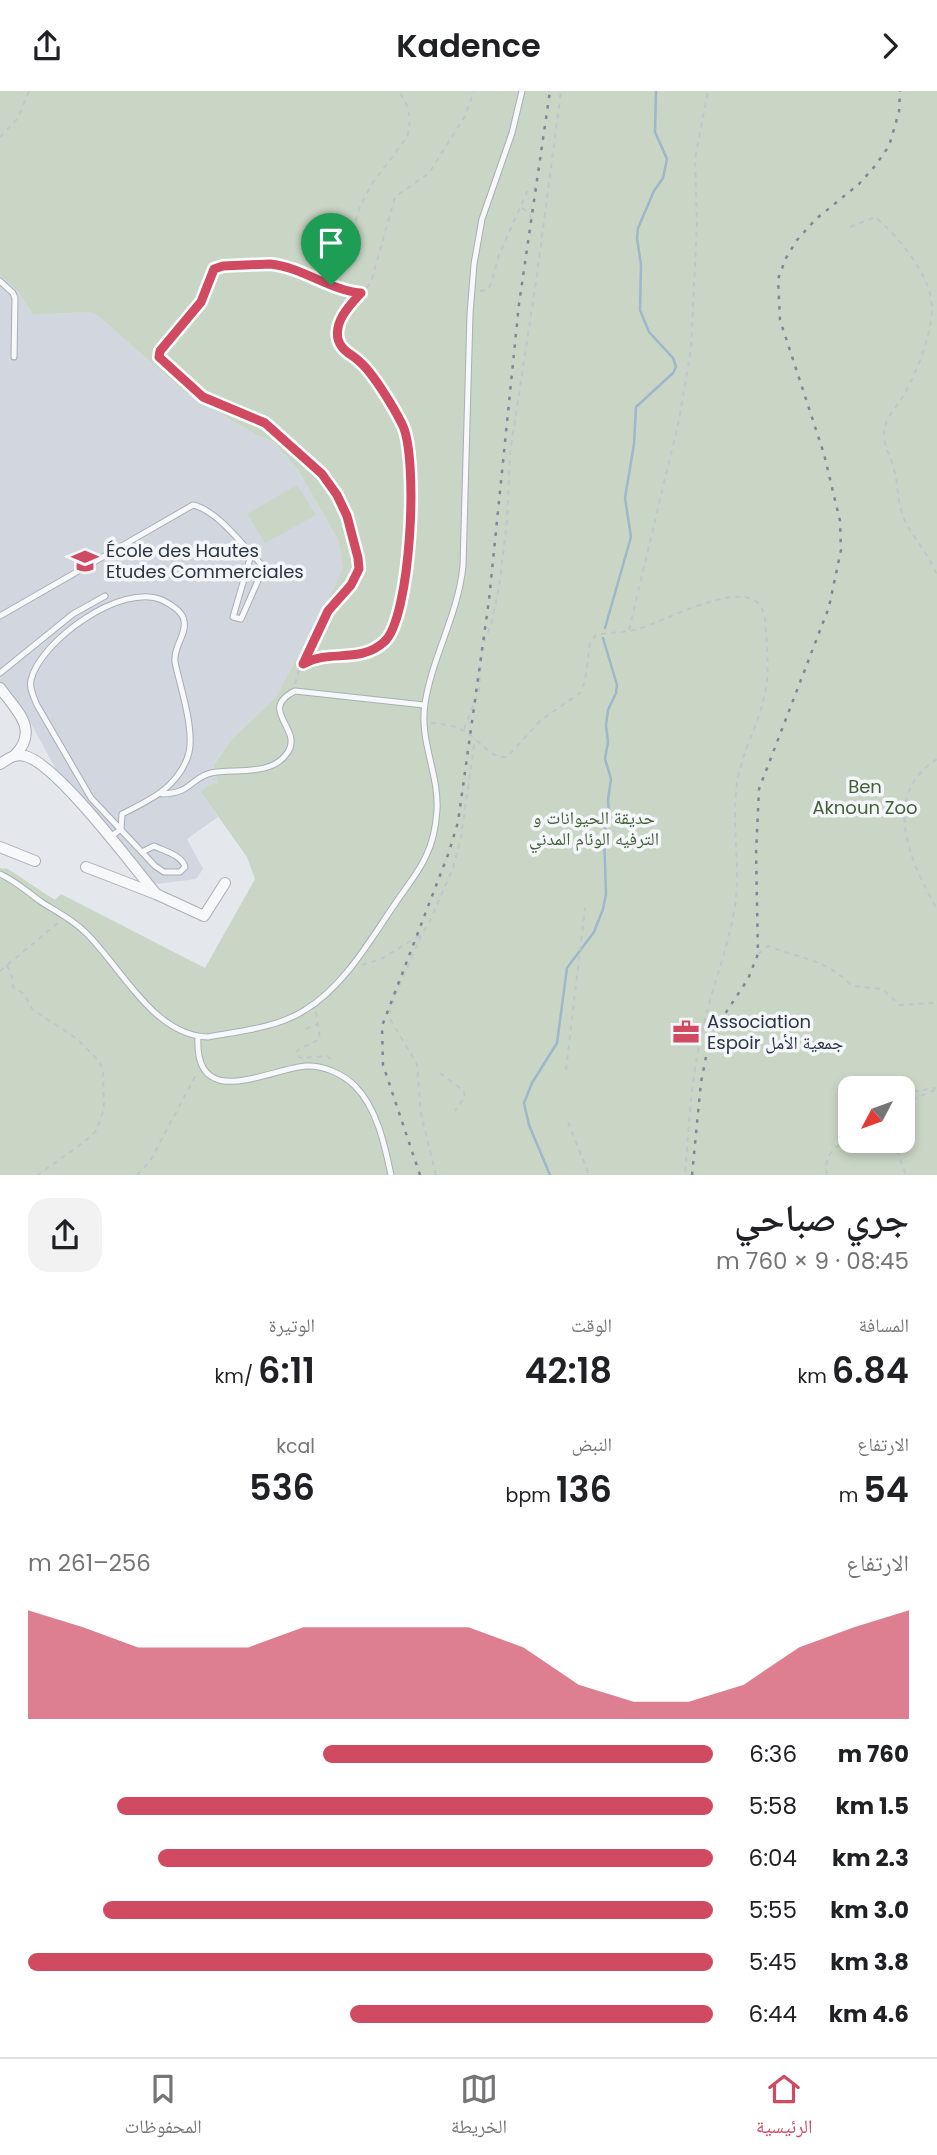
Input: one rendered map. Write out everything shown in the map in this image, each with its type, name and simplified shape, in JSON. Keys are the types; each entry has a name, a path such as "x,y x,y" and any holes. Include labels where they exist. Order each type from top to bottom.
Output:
{"street":[{"path":"0,688 26,726 26,741 15,755 0,764"},
{"path":"15,755 33,760 64,785 156,894"},
{"path":"0,847 35,861"},
{"path":"86,867 204,916 225,883"}],"lane":[{"path":"0,874 83,930 145,1003 182,1031 198,1037 265,1026 299,1014 315,1004 352,964 415,875 431,842 437,800 428,760 424,705 457,604 462,580 471,293 481,225 512,133 522,91"},
{"path":"0,281 15,297 14,357"},
{"path":"0,616 193,505 202,507 217,519 264,567 241,619 233,617 251,555"},
{"path":"0,673 73,614 105,596"},
{"path":"109,838 121,829 122,814 162,794 179,774 188,755 189,730 174,658 185,624 178,611 161,600 136,596 107,605 49,649 37,666 31,681 31,691 37,705 91,798 121,829 142,852 155,866 164,872 180,872 185,867 178,857 154,846 142,852"},
{"path":"162,794 176,794 185,790 207,774 261,768 279,761 289,750 292,738 280,717 279,707 287,695 295,691 424,705"},
{"path":"198,1037 202,1065 212,1077 224,1081 251,1081 294,1067 308,1066 326,1068 354,1084 371,1109 391,1175"}],"path":[{"path":"0,137 18,118 29,91"},
{"path":"331,285 352,256 353,230 360,206 372,184 407,137 409,111 398,91"},
{"path":"303,664 313,659 361,655 372,651 392,634 399,608 408,548 411,457 404,427 396,412 363,364 346,352 338,341 340,321 361,293 369,287 396,197 429,173 465,116 474,91"},
{"path":"463,730 479,691 482,647 499,587 507,521 510,453 537,282 561,91"},
{"path":"629,631 679,419 691,349 697,225 695,159 708,91"},
{"path":"471,293 484,291 490,286 499,255 527,192 536,187"},
{"path":"521,208 528,212 532,219"},
{"path":"850,227 875,217 890,230 925,281 932,299 932,317 926,341 906,392 885,422 884,439 894,469 900,508 913,535 933,562 937,576"},
{"path":"295,691 298,673 324,618 351,585 359,569 347,516 337,495 322,474 265,423 203,397 164,363 159,355 201,302 212,271 218,267 278,265 349,292 361,293"},
{"path":"424,722 463,730 475,737 495,756 507,757 541,720 580,693 585,681 593,637 629,631 711,602 732,598 752,599 764,611 768,653 766,691 737,779 733,822 735,904 725,955 702,1029 691,1096 685,1175"},
{"path":"436,1175 421,1114 417,1064 390,1017 396,993 430,922 455,857 475,737"},
{"path":"937,759 917,775 910,788 905,807 905,833 910,855 937,909"},
{"path":"566,1070 585,908"},
{"path":"0,971 45,932 66,918"},
{"path":"352,964 372,963 422,934"},
{"path":"758,954 768,946 796,957 812,959 838,971 852,986 882,989 900,1005 932,1003 937,1007"},
{"path":"7,965 11,971 13,987 24,994 33,1010 69,1032 93,1054 103,1070 104,1109 96,1131 38,1175"},
{"path":"315,1004 320,1039 295,1051 295,1055 301,1058 327,1056 334,1063"},
{"path":"306,1029 318,1024"},
{"path":"138,1175 150,1161 202,1065"},
{"path":"440,1073 464,1091 465,1097 455,1111"},
{"path":"915,1092 937,1089"},
{"path":"915,1099 937,1089"},
{"path":"568,1122 589,1175"},
{"path":"828,1175 826,1160 829,1153 838,1146"},
{"path":"898,1153 906,1175"}],"shaded area":[{"path":"0,275 19,293 33,315 90,312 98,316 187,394 258,436 272,441 297,468 338,540 343,568 339,579 276,697 232,739 214,763 218,784 200,791 218,817 187,839 203,869 196,879 156,884 58,773 28,718 0,683"}],"green space":[{"name":"حديقة الحيوانات و الترفيه الوئام المدني","path":"0,91 937,91 937,1175 0,1175 0,868 8,869 55,900 61,894 205,968 255,879 247,857 200,791 214,783 218,784 214,764 232,739 276,697 343,568 338,540 297,468 272,441 258,436 187,394 98,316 90,312 33,315 19,293 0,275"},
{"path":"297,485 316,515 265,543 247,514"}],"waterway":[{"path":"605,628 631,537 625,498 634,444 636,407 673,373 676,367 673,358 649,332 640,310 638,228 654,191 663,178 667,159 655,132 656,91"},
{"path":"550,1175 529,1125 524,1103 532,1083 557,1043 567,968 594,932 606,894 604,833 609,813 611,779 605,759 608,742 606,725 617,685 603,638"}],"railway":[{"path":"420,1175 383,1065 382,1026 458,822 489,600 519,304 550,91"},
{"path":"692,1175 701,1082 709,1042 748,979 758,954 756,854 759,789 829,607 841,550 840,521 824,454 780,320 778,279 797,240 816,219 859,184 889,146 899,112 900,91"}],"place":[{"name":"École des Hautes Etudes Commerciales","path":"85,561"},
{"name":"Association Espoir جمعية الأمل","path":"686,1032"}],"route":[{"path":"278,265 316,277 331,285 349,292 361,293 340,321 338,341 346,352 363,364 404,427 411,457 412,484 408,548 396,625 392,634 365,654 313,659 303,664 328,611 351,585 359,569 347,516 337,495 322,474 265,423 203,397 164,363 159,355 201,302 212,271 218,267 278,265"}],"park label":[{"name":"Ben Aknoun Zoo","path":"865,798"}]}
